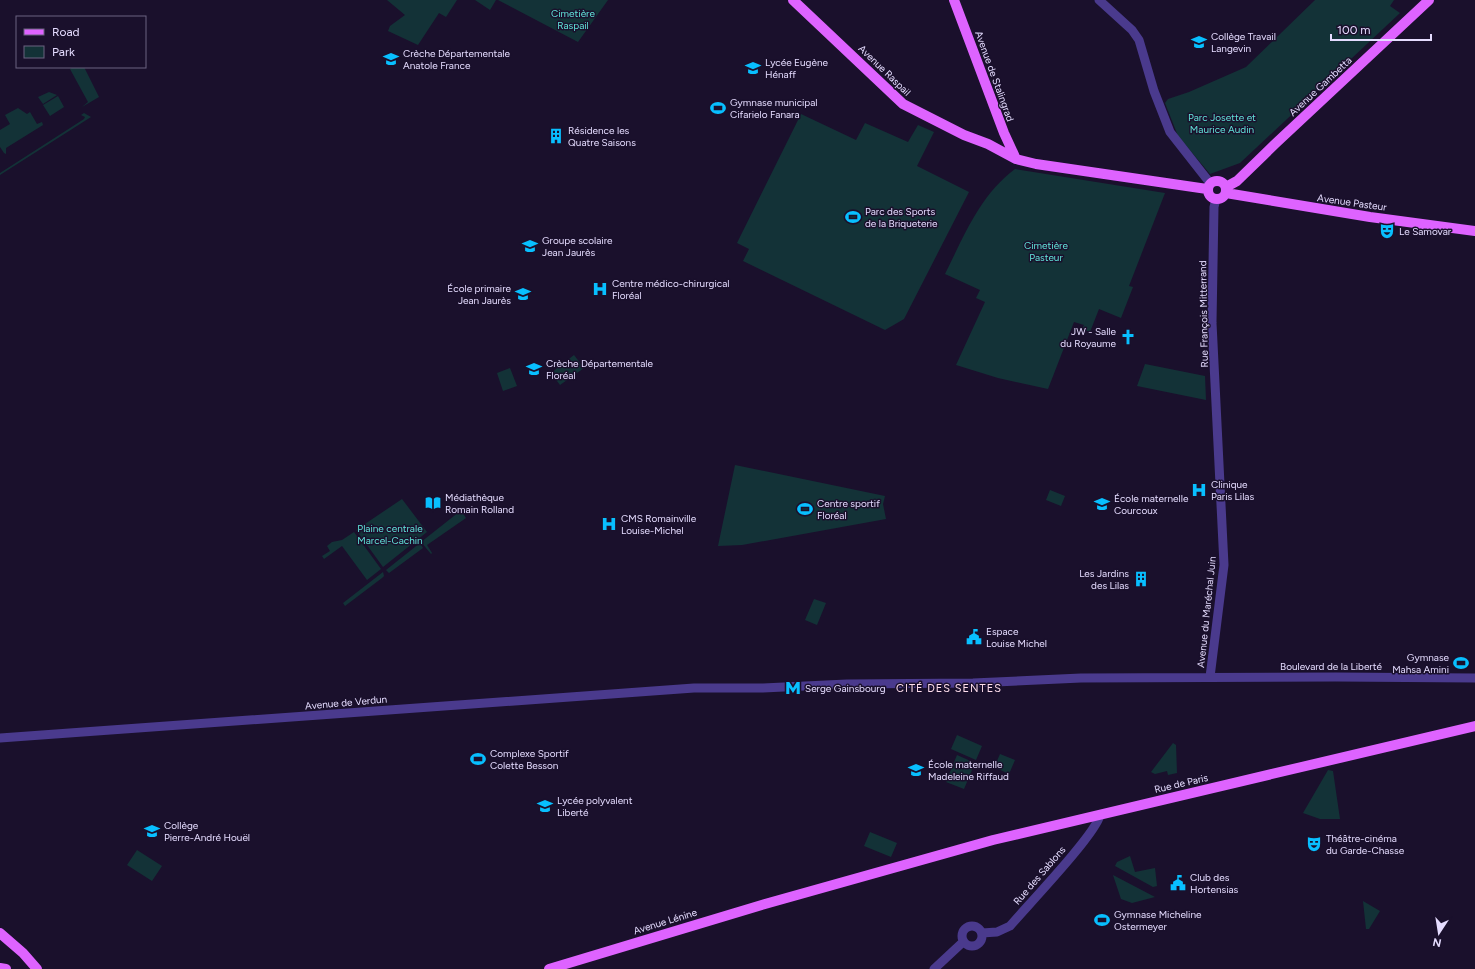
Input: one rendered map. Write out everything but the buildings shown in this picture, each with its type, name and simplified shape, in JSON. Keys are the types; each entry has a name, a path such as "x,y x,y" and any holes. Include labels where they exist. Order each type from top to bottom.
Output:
{"main road":[{"name":"Avenue Raspail","path":"793,0 902,104 964,135 988,144 1016,159"},
{"name":"Avenue de Stalingrad","path":"954,0 1004,133 1016,159"},
{"name":"Avenue Gambetta","path":"1226,190 1429,0"},
{"path":"1016,159 1050,166 1209,186 1218,180 1223,182 1226,190 1222,198 1216,199 1209,195 1209,186"},
{"name":"Avenue Pasteur","path":"1226,190 1370,217 1475,231"},
{"name":"Rue de Paris","path":"893,868 993,840 1475,726"},
{"name":"Avenue Lénine","path":"548,969 893,868"},
{"path":"0,933 23,952 37,969"},
{"path":"0,968 6,969"}],"street":[{"path":"1099,0 1132,30 1139,40 1154,91 1170,132 1209,186"},
{"name":"Rue François Mitterrand","path":"1216,199 1214,207 1212,323 1217,429"},
{"name":"Avenue du Maréchal Juin","path":"1210,677 1224,565 1217,429"},
{"name":"Boulevard de la Liberté","path":"878,684 1210,677 1475,678"},
{"name":"Avenue de Verdun","path":"0,738 239,722 394,709 694,688 763,688 878,684"},
{"name":"Rue des Sablons","path":"982,933 997,932 1010,926 1078,848 1099,821 1100,815"},
{"path":"969,926 977,927 982,933 981,940 976,945 969,946 963,942 962,933 969,926"},
{"path":"934,969 963,942"}],"green space":[{"path":"387,0 457,0 446,17 439,13 418,45 388,31 390,26 405,15"},
{"path":"475,0 496,0 490,10"},
{"name":"Cimetière Raspail","path":"498,0 608,0 578,42"},
{"name":"Parc Josette et Maurice Audin","path":"1315,0 1394,0 1390,6 1400,13 1240,163 1210,174 1178,136 1165,103 1168,99 1189,92 1246,67"},
{"path":"84,68 99,97 82,107 88,102 70,69"},
{"path":"49,92 57,95 43,104 38,97"},
{"path":"58,96 64,107 50,116 43,105"},
{"path":"18,108 27,114 30,112 37,124 42,122 43,125 6,148 6,154 0,147 0,130 10,124 5,115"},
{"path":"84,113 91,117 0,175 0,173 84,119 85,117 81,115"},
{"name":"Parc des Sports de la Briqueterie","path":"801,114 856,140 865,123 908,142 918,125 934,132 917,166 969,192 904,319 885,330 743,261 749,249 737,243"},
{"name":"Cimetière Pasteur","path":"1015,169 1165,193 1129,286 1133,287 1121,318 1099,309 1090,332 1082,329 1084,325 1074,322 1048,389 998,378 956,365 985,302 976,298 980,290 945,274 966,231 982,204 1003,179"},
{"path":"574,355 584,368 560,385 551,373"},
{"path":"1145,364 1205,376 1206,400 1137,386"},
{"path":"510,368 517,386 503,391 497,373"},
{"name":"Centre sportif Floréal","path":"735,465 885,496 883,504 886,519 742,545 718,546"},
{"path":"1050,490 1065,496 1061,506 1046,500"},
{"name":"Plaine centrale Marcel-Cachin","path":"402,499 427,532 383,567 356,530"},
{"path":"459,512 462,512 466,518 427,545 432,553 431,554 421,542"},
{"name":"Plaine centrale Marcel-Cachin","path":"354,532 381,569 367,580 342,546 324,559 322,556 330,551 327,546 332,542 342,540"},
{"path":"420,543 423,548 389,573 386,570"},
{"path":"383,572 384,576 382,578 345,606 343,603"},
{"path":"814,599 826,603 817,625 805,620"},
{"path":"957,735 982,746 976,760 951,749"},
{"path":"1173,743 1176,745 1177,773 1168,775 1167,771 1155,774 1151,772"},
{"path":"1000,754 1015,760 1009,774 996,768 998,764 996,763"},
{"path":"957,755 975,763 964,789 946,782"},
{"path":"1328,770 1333,771 1340,819 1320,819 1303,813"},
{"path":"870,832 897,843 891,857 864,846"},
{"path":"137,850 162,866 152,881 127,865"},
{"path":"1130,856 1135,872 1155,868 1157,886 1153,887 1115,866 1117,862"},
{"path":"1113,875 1155,897 1132,903 1121,899"},
{"path":"1363,901 1380,911 1369,929 1366,929"}],"place":[{"name":"Collège Travail Langevin","path":"1199,42"},
{"name":"Crèche Départementale Anatole France","path":"391,59"},
{"name":"Lycée Eugène Hénaff","path":"753,68"},
{"name":"Gymnase municipal Cifarielo Fanara","path":"718,108"},
{"name":"Résidence les Quatre Saisons","path":"556,136"},
{"name":"Parc des Sports de la Briqueterie","path":"853,217"},
{"name":"Le Samovar","path":"1387,231"},
{"name":"Groupe scolaire Jean Jaurès","path":"530,246"},
{"name":"Centre médico-chirurgical Floréal","path":"600,289"},
{"name":"École primaire Jean Jaurès","path":"523,294"},
{"name":"JW - Salle du Royaume","path":"1128,337"},
{"name":"Crèche Départementale Floréal","path":"534,369"},
{"name":"Clinique Paris Lilas","path":"1199,490"},
{"name":"Médiathèque Romain Rolland","path":"433,503"},
{"name":"École maternelle Courcoux","path":"1102,504"},
{"name":"Centre sportif Floréal","path":"805,509"},
{"name":"CMS Romainville Louise-Michel","path":"609,524"},
{"name":"Les Jardins des Lilas","path":"1141,579"},
{"name":"Espace Louise Michel","path":"974,637"},
{"name":"Gymnase Mahsa Amini","path":"1461,663"},
{"name":"Serge Gainsbourg","path":"793,688"},
{"name":"Complexe Sportif Colette Besson","path":"478,759"},
{"name":"École maternelle Madeleine Riffaud","path":"916,770"},
{"name":"Lycée polyvalent Liberté","path":"545,806"},
{"name":"Collège Pierre-André Houël","path":"152,831"},
{"name":"Théâtre-cinéma du Garde-Chasse","path":"1314,844"},
{"name":"Club des Hortensias","path":"1178,883"},
{"name":"Gymnase Micheline Ostermeyer","path":"1102,920"}],"district":[{"name":"CITÉ DES SENTES","path":"949,688"}]}
